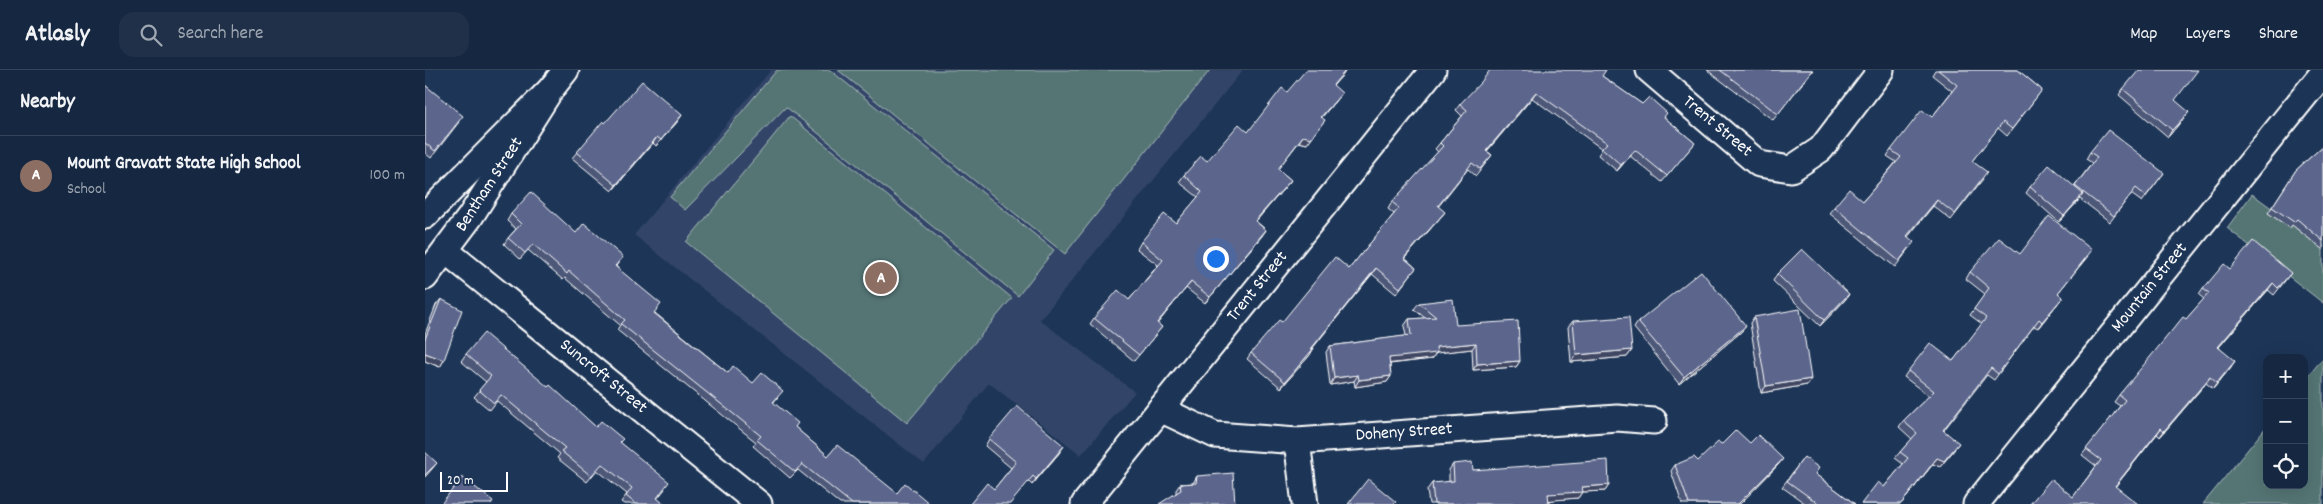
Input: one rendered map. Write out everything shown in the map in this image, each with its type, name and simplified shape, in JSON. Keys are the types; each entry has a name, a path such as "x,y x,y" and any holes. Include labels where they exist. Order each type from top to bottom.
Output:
{"street":[{"name":"Bentham Street","path":"425,216 551,89 567,70"},
{"name":"Trent Street","path":"1084,504 1433,70"},
{"name":"Trent Street","path":"1649,70 1759,164 1791,169 1821,149 1881,70"},
{"name":"Mountain Street","path":"1976,504 2323,73"},
{"name":"Bentham Street","path":"425,277 446,251 551,89"},
{"name":"Suncroft Street","path":"446,251 759,504"},
{"name":"Doheny Street","path":"1160,409 1215,435 1297,441 1617,418 1655,421"},
{"path":"1297,441 1305,504"}],"shaded area":[{"path":"771,70 1243,70 1040,320 1135,392 1081,455 989,383 924,464 634,235"}],"green space":[{"path":"777,70 830,70 1054,250 1018,296 786,107 685,210 670,197"},
{"path":"838,70 1210,70 1065,254"},
{"path":"790,116 1012,298 907,423 686,242"},
{"path":"2252,194 2323,245 2323,303 2227,228"},
{"path":"2323,358 2323,504 2203,504 2263,431 2263,489 2308,489 2308,376"}],"building":[{"path":"1306,70 1346,70 1333,85 1342,93 1321,117 1325,120 1311,138 1303,136 1278,169 1291,180 1255,221 1266,230 1210,297 1191,282 1157,323 1162,327 1139,355 1094,318 1118,290 1129,300 1163,260 1141,242 1164,214 1176,223 1202,192 1184,175 1201,156 1207,161 1239,124 1248,132 1282,88 1287,92"},
{"path":"1490,70 1606,70 1602,76 1642,104 1649,97 1667,113 1664,117 1695,143 1667,176 1635,150 1621,165 1602,148 1607,143 1536,92 1486,151 1492,155 1480,169 1472,163 1438,206 1445,212 1404,258 1416,268 1400,288 1376,268 1285,382 1251,353 1279,320 1282,322 1335,257 1349,269 1399,208 1392,202 1443,146 1440,143 1467,110 1460,104"},
{"path":"1720,70 1812,70 1778,114"},
{"path":"1938,70 2018,70 2042,90 2012,129 2003,122 1972,161 1987,172 1955,214 1937,200 1907,236 1914,242 1899,261 1834,207 1849,189 1863,201 1901,157 1891,150 1922,110 1932,117 1957,85"},
{"path":"2139,70 2198,70 2175,100 2189,112 2172,130 2123,89"},
{"path":"642,81 682,115 661,140 657,137 616,185 577,152 603,121 605,123"},
{"path":"425,85 463,116 435,151 425,143"},
{"path":"2108,130 2164,173 2146,196 2136,188 2114,216 2075,186 2097,157 2090,152"},
{"path":"2323,146 2323,241 2297,219 2294,222 2272,207 2296,170"},
{"path":"2049,165 2083,194 2064,216 2030,187"},
{"path":"531,192 576,233 584,223 623,257 615,266 661,304 654,313 728,373 733,366 753,383 762,373 783,391 773,402 798,423 795,427 828,456 837,445 897,493 905,483 930,504 852,504 802,464 795,472 757,440 761,436 621,324 625,320 569,271 567,274 533,244 525,253 508,238 521,224 511,214"},
{"path":"2049,216 2092,250 2058,293 2063,297 2042,322 2039,319 1998,374 1991,368 1943,430 1959,443 1944,461 1937,458 1901,504 1861,504 1878,482 1884,487 1908,458 1900,452 1917,433 1903,421 1934,391 1908,371 1930,343 1953,361 1986,318 1974,309 1989,288 1970,272 1999,238 2020,254"},
{"path":"2253,241 2291,273 2278,288 2273,283 2218,347 2235,361 2217,383 2210,377 2164,431 2161,428 2115,486 2138,504 2030,504 2051,479 2073,497 2101,460 2086,449 2125,400 2119,395 2183,317 2186,319 2209,293 2203,289 2224,264 2230,269"},
{"path":"1802,249 1849,294 1824,320 1777,274"},
{"path":"1701,271 1746,326 1684,377 1638,322"},
{"path":"441,299 462,310 444,360 425,353 425,339"},
{"path":"1453,299 1456,325 1518,321 1520,361 1477,364 1476,343 1436,347 1437,353 1389,358 1391,376 1359,380 1358,375 1334,378 1330,346 1411,335 1409,319 1436,317 1419,303"},
{"path":"1800,309 1811,379 1766,386 1754,317"},
{"path":"1629,317 1632,350 1576,355 1573,321"},
{"path":"484,333 548,387 550,385 596,427 601,421 623,439 620,442 669,482 657,498 664,504 636,504 626,496 632,488 602,464 591,476 561,451 565,448 501,395 494,403 479,390 491,376 466,354"},
{"path":"1017,406 1064,446 1036,479 1033,476 1010,504 970,504 987,483 994,489 1016,462 989,439"},
{"path":"1736,430 1750,443 1758,435 1783,459 1738,504 1689,504 1675,465 1694,457 1698,461 1718,442 1722,444"},
{"path":"425,452 437,463 425,475"},
{"path":"1804,457 1819,468 1815,474 1855,504 1819,504 1787,481"},
{"path":"1608,460 1609,485 1582,487 1583,492 1548,494 1549,504 1434,504 1432,483 1454,481 1453,464 1472,462 1473,470"},
{"path":"1233,473 1235,504 1159,504 1181,490 1180,484 1196,483 1197,476"},
{"path":"462,477 493,501 491,504 441,504"},
{"path":"1368,479 1396,502 1394,504 1348,504"}],"place":[{"name":"Mount Gravatt State High School","path":"881,278"}]}
